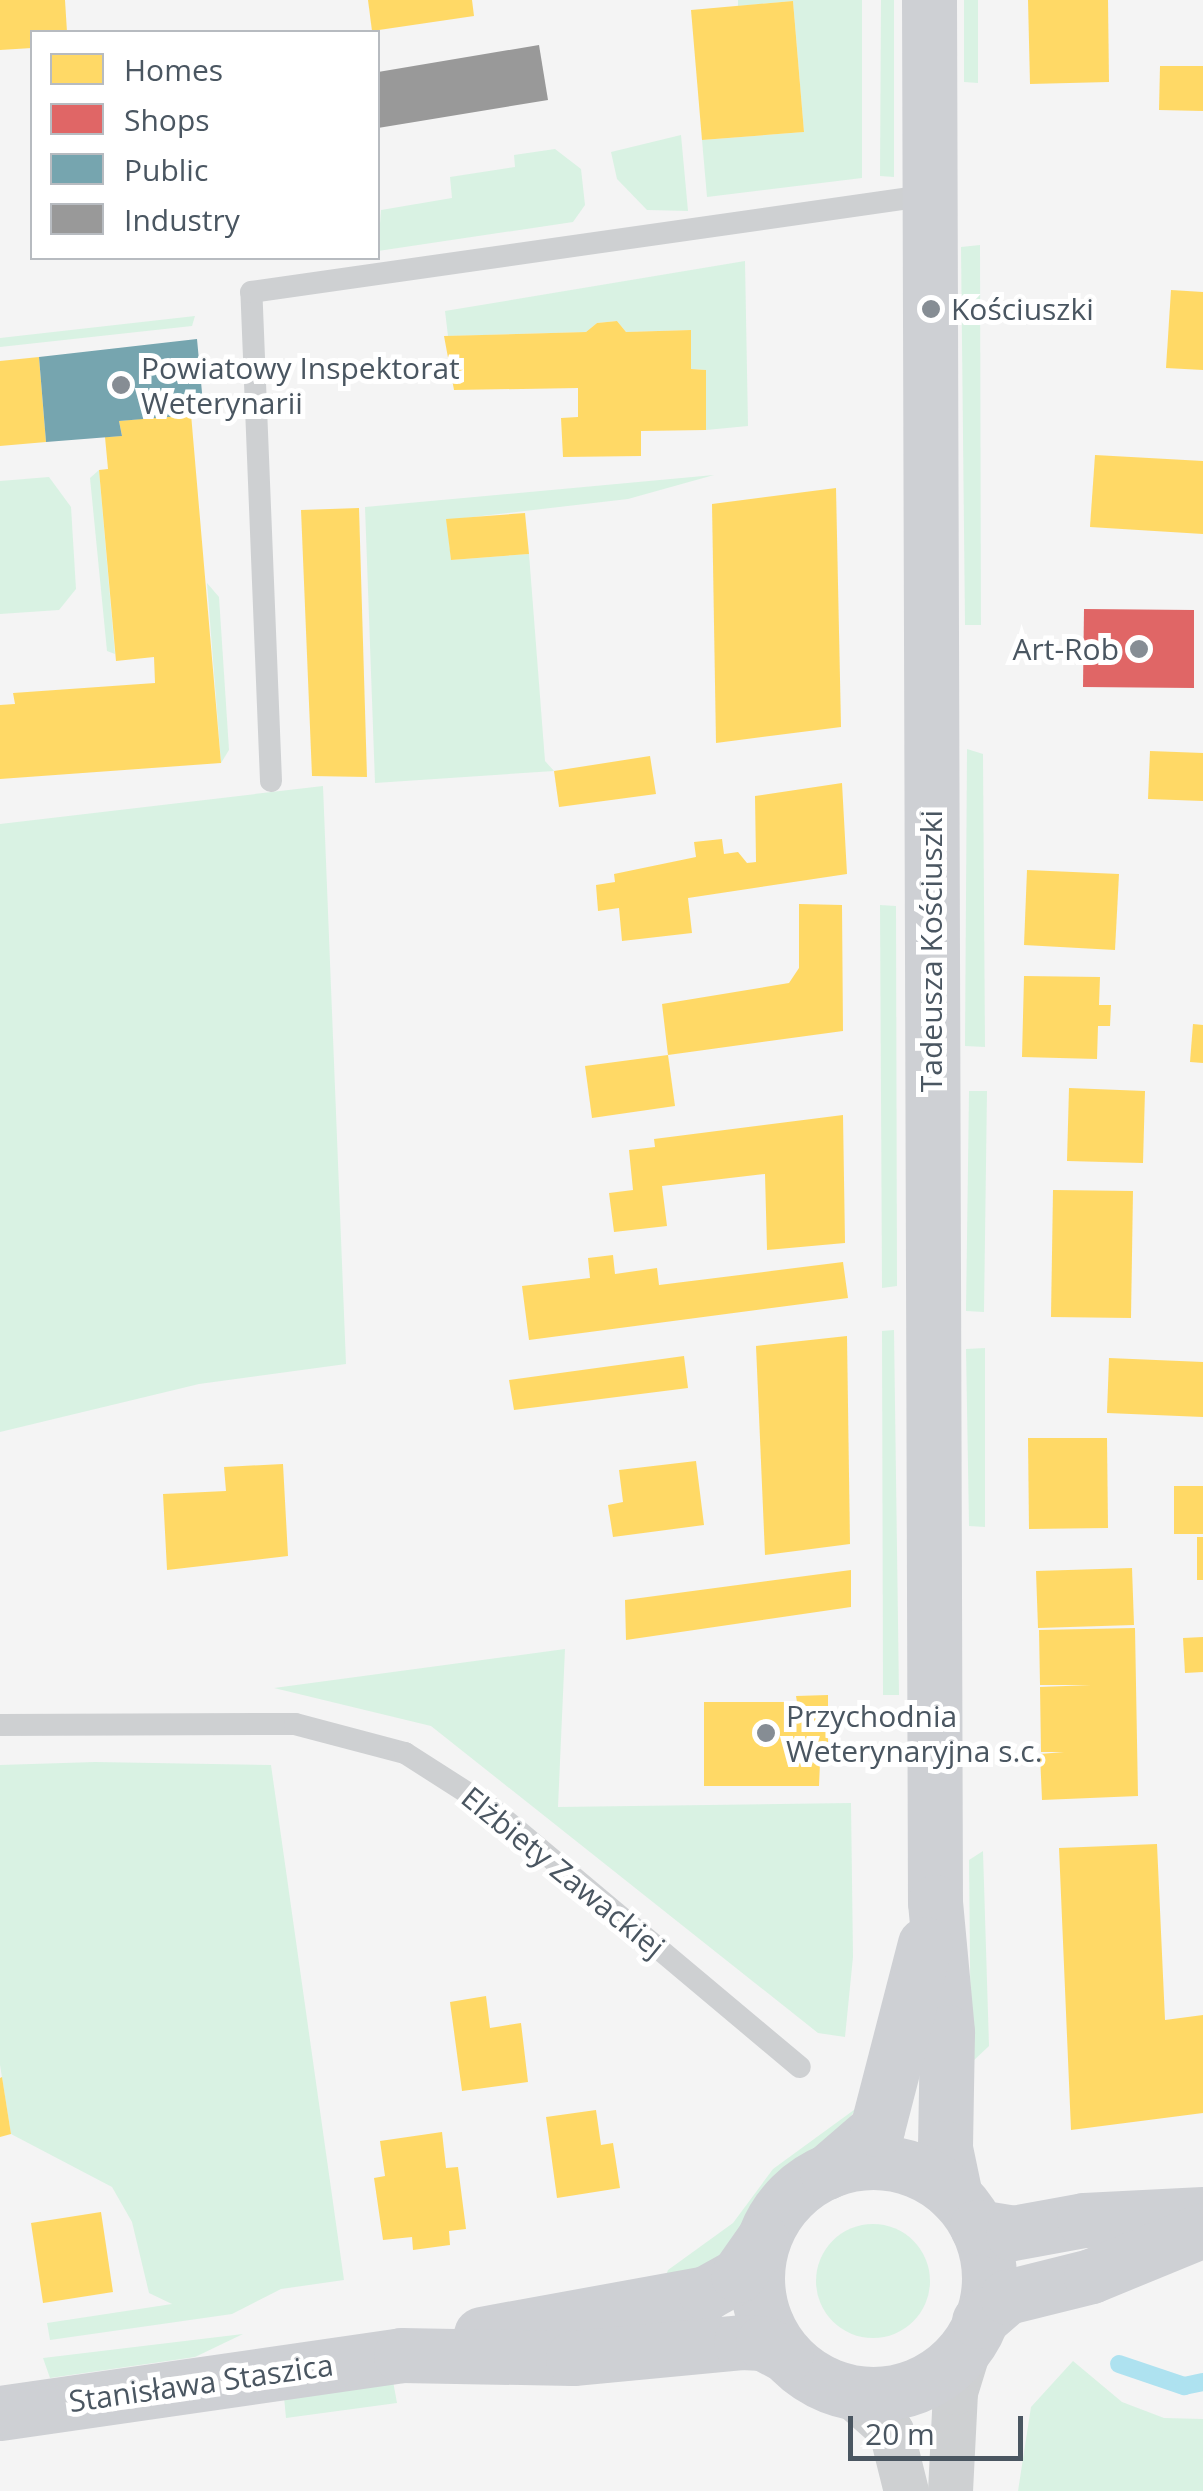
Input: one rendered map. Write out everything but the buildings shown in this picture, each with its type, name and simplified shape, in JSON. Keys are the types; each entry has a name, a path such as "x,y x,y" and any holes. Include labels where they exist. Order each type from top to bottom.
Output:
{"street":[{"name":"Tadeusza Kościuszki","path":"929,0 935,1902 947,2032 945,2148 966,2212"},
{"name":"Tadeusza Kościuszki","path":"828,2172 877,2129 935,1902"},
{"path":"906,2491 890,2431 844,2390 799,2369 763,2318 756,2279 762,2241 781,2206 828,2172 885,2162 923,2173 966,2212 1013,2233 1084,2220 1203,2214"},
{"path":"950,2491 956,2392 975,2331 989,2265 966,2212"},
{"path":"844,2390 888,2394 918,2385 945,2369 1007,2297 1091,2276 1203,2230"},
{"name":"Stanisława Staszica","path":"0,2413 401,2355 490,2331 706,2293 738,2275 762,2241"},
{"name":"Stanisława Staszica","path":"401,2355 573,2358 740,2342 763,2343 786,2355"}],"lane":[{"path":"271,782 251,292 931,195"},
{"name":"Elżbiety Zawackiej","path":"0,1724 296,1724 404,1753 491,1808 800,2067"}],"green space":[{"path":"738,0 862,0 862,178 707,197 702,140 804,132 793,1 738,6"},
{"path":"881,0 894,0 894,177 880,176"},
{"path":"964,0 978,0 978,83 964,82"},
{"path":"681,135 688,211 647,210 617,179 611,152"},
{"path":"555,149 581,169 585,205 573,222 380,251 381,210 452,198 450,177 515,167 514,155"},
{"path":"980,245 981,625 965,625 961,247"},
{"path":"745,261 748,426 706,430 706,370 691,369 690,330 626,332 617,321 597,323 586,332 448,336 445,311"},
{"path":"195,316 192,326 0,347 0,338"},
{"path":"99,470 115,654 107,651 90,478"},
{"path":"714,475 628,499 447,520 451,560 529,554 545,761 554,771 375,783 365,507"},
{"path":"49,477 71,507 76,589 59,610 0,614 0,481"},
{"path":"207,583 219,597 229,750 221,763"},
{"path":"967,749 983,754 985,1047 965,1046"},
{"path":"323,786 346,1364 199,1384 0,1432 0,824"},
{"path":"880,905 896,906 897,1286 882,1288"},
{"path":"969,1091 987,1091 984,1312 966,1311"},
{"path":"894,1330 899,1695 883,1695 882,1331"},
{"path":"985,1348 985,1527 969,1526 966,1349"},
{"path":"565,1649 558,1807 851,1803 853,1957 845,2037 818,2033 431,1726 274,1688"},
{"path":"0,1765 271,1765 344,2280 281,2289 232,2314 50,2340 47,2323 172,2304 149,2293 132,2222 112,2187 11,2134 0,2065"},
{"path":"983,1851 989,2046 971,2063 969,1860"},
{"path":"858,2107 817,2159 775,2189 724,2256 664,2282 668,2270 733,2223 773,2169"},
{"path":"873,2224 895,2229 913,2241 925,2259 930,2281 925,2303 913,2321 895,2333 873,2338 851,2333 833,2321 821,2303 816,2281 821,2259 833,2241 851,2229"},
{"path":"243,2334 195,2357 50,2378 43,2358"},
{"path":"1073,2361 1122,2402 1164,2418 1203,2419 1203,2491 1018,2491 1031,2407"},
{"path":"393,2381 397,2403 286,2418 284,2397"}],"waterway":[{"path":"1119,2364 1184,2386 1203,2382"}],"place":[{"name":"Kościuszki","path":"931,309"},
{"name":"Powiatowy Inspektorat Weterynarii","path":"121,385"},
{"name":"Art-Rob","path":"1139,649"},
{"name":"Przychodnia Weterynaryjna s.c.","path":"766,1733"}]}
